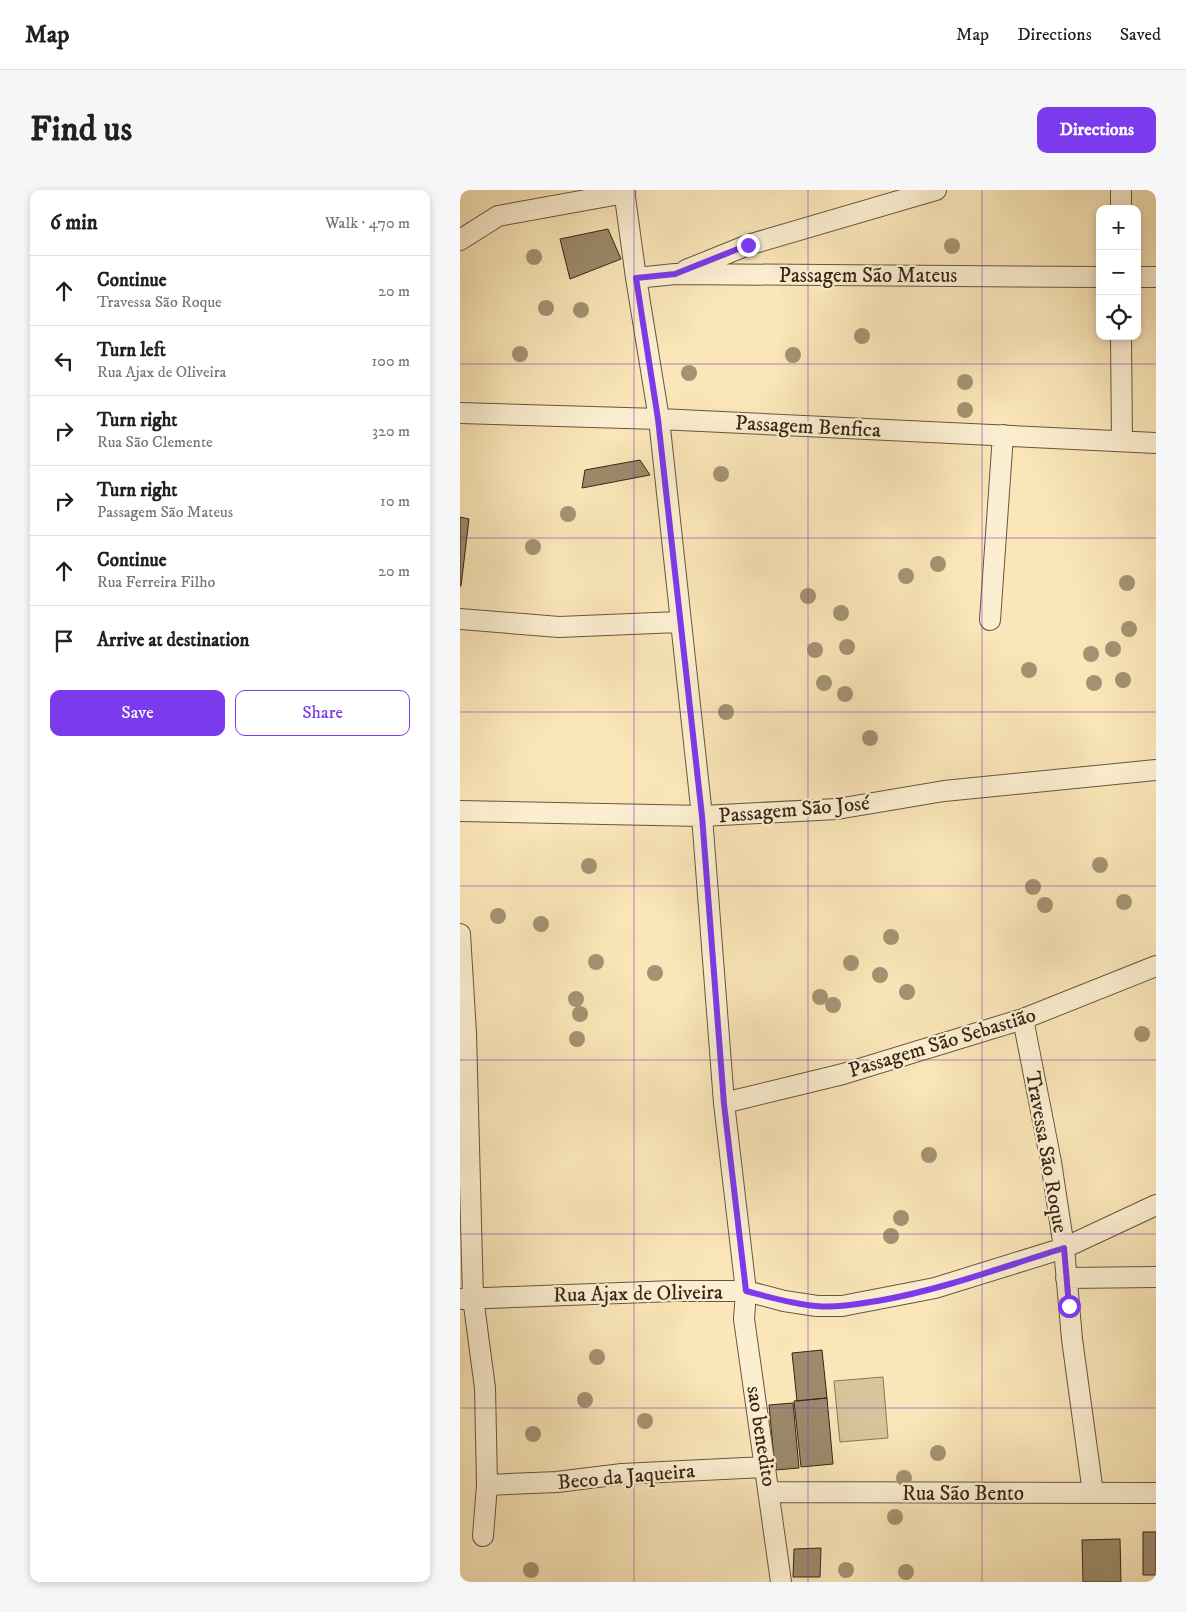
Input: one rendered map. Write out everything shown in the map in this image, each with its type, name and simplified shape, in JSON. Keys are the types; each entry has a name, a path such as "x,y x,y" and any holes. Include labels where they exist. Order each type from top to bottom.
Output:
{"street":[{"path":"675,274 748,245 936,190"},
{"path":"1121,190 1121,205"},
{"path":"460,240 498,216 624,192"},
{"name":"sao benedito","path":"624,192 658,419 702,816 724,1104 746,1291 744,1318 770,1492 781,1582"},
{"name":"Passagem São Mateus","path":"636,278 675,274 1096,277"},
{"path":"1141,277 1156,277"},
{"path":"1121,340 1122,441"},
{"name":"Passagem Benfica","path":"460,413 658,419 1156,443"},
{"path":"990,620 1003,435"},
{"path":"460,619 559,627 679,622"},
{"name":"Passagem São José","path":"460,810 702,816 837,809 944,791 1156,770"},
{"path":"460,934 466,1033 466,1298 485,1388 487,1484 483,1536"},
{"name":"Passagem São Sebastião","path":"724,1104 843,1074 1023,1019 1156,966"},
{"name":"Travessa São Roque","path":"1023,1019 1051,1162 1064,1248 1066,1278 1093,1493"},
{"name":"Rua Ajax de Oliveira","path":"466,1298 674,1291 746,1291 784,1301 817,1306 842,1306 898,1297 935,1288 1064,1248 1156,1205"},
{"path":"1066,1278 1156,1277"},
{"name":"Beco da Jaqueira","path":"487,1484 557,1482 622,1474 766,1466"},
{"name":"Rua São Bento","path":"770,1492 1156,1493"}],"shaded area":[{"path":"883,1377 888,1438 840,1442 834,1381"}],"building":[{"path":"608,229 621,259 570,279 560,239"},
{"path":"640,460 650,475 582,488 585,470"},
{"path":"460,517 469,519 461,586 460,586"},
{"path":"822,1350 827,1398 797,1401 792,1353"},
{"path":"827,1398 833,1464 801,1467 794,1401"},
{"path":"793,1403 799,1468 775,1470 769,1405"},
{"path":"1143,1532 1156,1532 1156,1575 1143,1575"},
{"path":"1120,1539 1121,1582 1083,1582 1082,1540"},
{"path":"821,1548 820,1577 793,1577 794,1549"}],"route":[{"path":"748,245 675,274 636,278 658,419 702,816 724,1104 746,1291 784,1301 817,1306 842,1306 898,1297 935,1288 1064,1248 1069,1306"}]}
